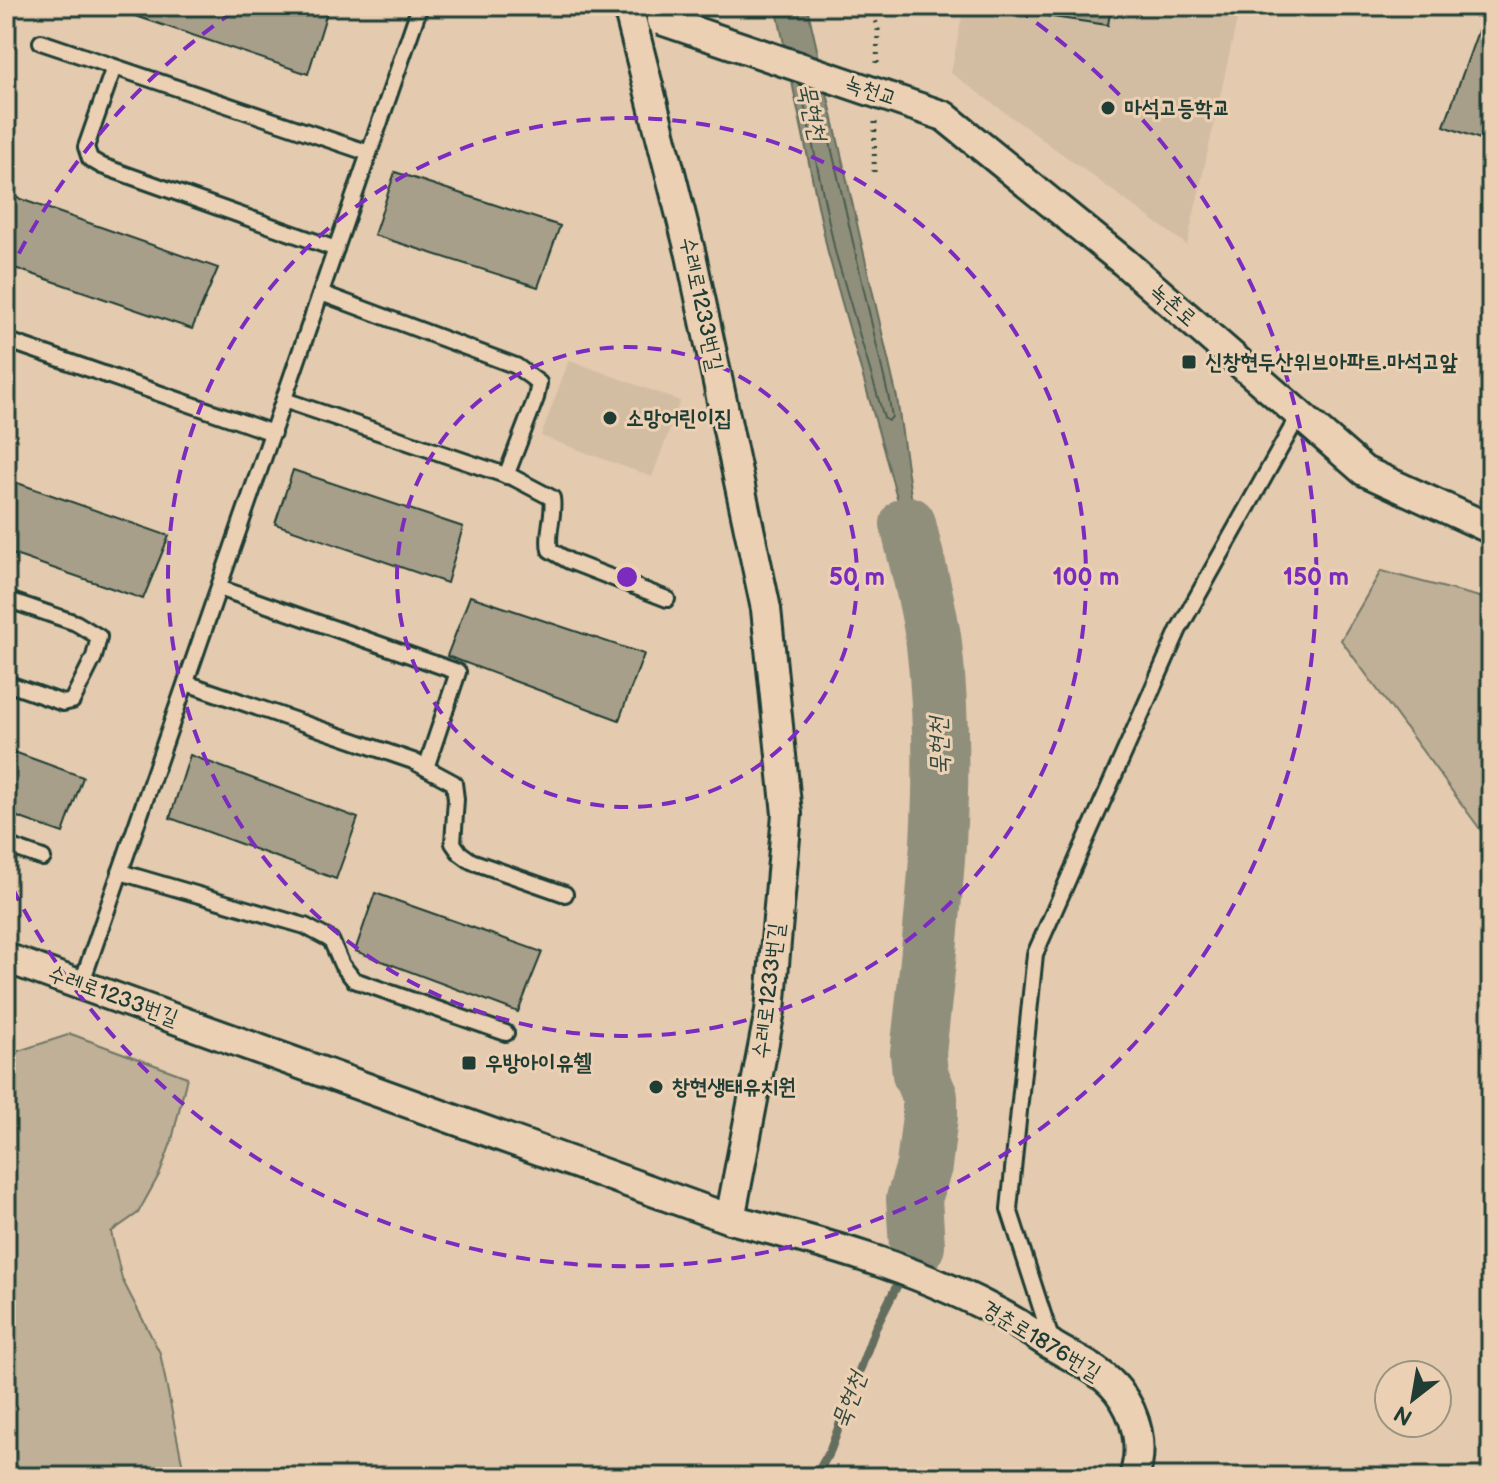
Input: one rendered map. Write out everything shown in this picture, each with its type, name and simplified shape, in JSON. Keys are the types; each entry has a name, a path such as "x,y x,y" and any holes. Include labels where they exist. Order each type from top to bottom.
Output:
{"street":[{"name":"녹천교","path":"627,7 944,116"},
{"name":"수레로1233번길","path":"6,958 730,1219 770,1011 787,814 766,609 691,255 627,7"},
{"name":"녹촌로","path":"944,116 1124,262 1364,471 1491,529"},
{"name":"경춘로1876번길","path":"730,1219 826,1243 921,1277 995,1311 1098,1372 1116,1388 1131,1410 1139,1438 1134,1477"}],"lane":[{"path":"81,985 420,6"},
{"path":"41,42 369,153"},
{"path":"114,67 86,147 90,159 102,166 336,249"},
{"path":"321,293 516,366 539,383 506,476"},
{"path":"6,340 273,433"},
{"path":"284,400 506,476 552,498 554,512 548,540 550,550 569,561 667,599"},
{"path":"1053,1346 1009,1209 1035,954 1179,629 1299,415"},
{"path":"219,588 458,672 426,768"},
{"path":"6,599 76,623 99,637 94,657 72,701 63,703 6,683"},
{"path":"186,683 413,761 454,783 453,843 460,853 471,861 565,894"},
{"path":"6,845 43,858"},
{"path":"120,872 305,926 331,940 342,965 354,980 506,1033"}],"shaded area":[{"name":"마석고등학교","path":"964,6 1240,6 1187,245 951,73"},
{"name":"소망어린이집","path":"569,360 680,401 652,477 541,436"},
{"path":"1381,571 1491,600 1491,844 1341,640"},
{"path":"71,1034 187,1077 172,1140 160,1173 138,1213 111,1232 122,1279 160,1353 185,1477 6,1477 6,1055"}],"water":[{"path":"776,6 807,6 897,398 926,600 828,253"}],"building":[{"path":"106,6 318,6 328,9 308,74"},
{"path":"1012,6 1111,6 1108,25 1011,11"},
{"path":"1487,6 1491,6 1491,143 1444,126"},
{"path":"395,172 560,226 538,287 374,235"},
{"path":"6,194 218,268 192,329 6,265"},
{"path":"293,470 463,527 447,583 275,524"},
{"path":"6,479 169,536 143,599 6,552"},
{"path":"470,596 644,654 619,720 447,656"},
{"path":"6,749 83,777 63,833 6,813"},
{"path":"190,755 358,818 336,879 170,818"},
{"path":"375,893 542,952 518,1012 355,951"}],"waterway":[{"name":"묵현천","path":"908,524 934,644 940,747 938,849 918,1053 920,1074 930,1097 930,1116 924,1166 914,1199 917,1246"},
{"name":"묵현천","path":"815,1477 830,1451 875,1329 917,1246"}],"place":[{"name":"마석고등학교","path":"1108,108"},
{"name":"신창현두산위브아파트.마석고앞","path":"1189,362"},
{"name":"소망어린이집","path":"610,418"},
{"name":"우방아이유쉘","path":"469,1063"},
{"name":"창현생태유치원","path":"656,1087"}]}
